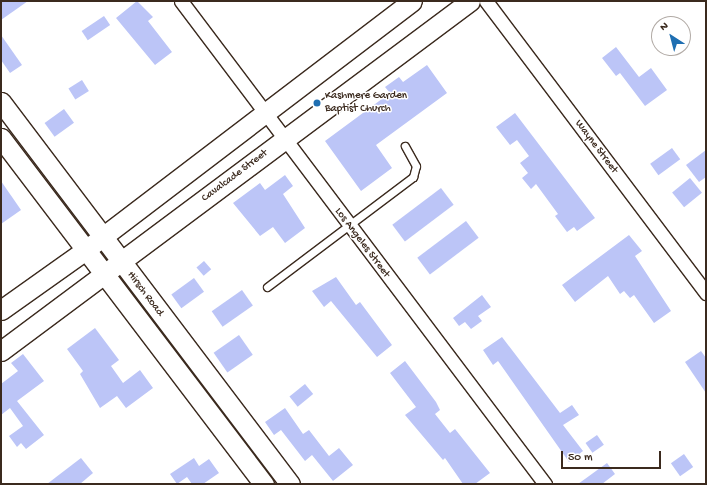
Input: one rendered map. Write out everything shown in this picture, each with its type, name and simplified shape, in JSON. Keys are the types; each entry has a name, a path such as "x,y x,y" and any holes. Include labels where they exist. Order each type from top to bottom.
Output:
{"main road":[{"path":"1,310 84,251 263,111 412,1"},
{"name":"Cavalcade Street","path":"1,351 104,276 283,139 470,1"},
{"name":"Hirsch Road","path":"1,102 101,237 290,484"},
{"name":"Hirsch Road","path":"1,138 84,251 264,484"}],"street":[{"name":"Los Angeles Street","path":"182,1 283,139 545,484"},
{"name":"Wayne Street","path":"486,1 706,293"}],"lane":[{"path":"268,287 413,177 416,166 405,146"}],"building":[{"path":"1,1 28,1 1,20"},
{"path":"137,1 153,17 148,21 172,52 155,65 116,18"},
{"path":"104,16 110,25 88,40 82,31"},
{"path":"1,35 22,65 10,73 1,60"},
{"path":"616,47 639,77 651,68 667,90 645,106 620,73 616,76 602,58"},
{"path":"427,65 447,93 376,145 392,168 361,191 325,141 390,93 385,87 399,77 403,82"},
{"path":"82,80 89,91 75,100 68,88"},
{"path":"64,109 74,123 55,137 45,123"},
{"path":"515,113 595,218 577,231 574,227 567,232 555,216 558,214 536,184 531,189 522,178 528,173 520,163 529,156 517,140 510,145 496,127"},
{"path":"672,148 680,159 658,175 650,164"},
{"path":"706,150 706,177 699,182 686,165"},
{"path":"285,175 293,186 283,194 305,228 285,243 273,227 260,236 233,203 260,183 265,190"},
{"path":"690,178 702,193 684,207 672,192"},
{"path":"1,181 21,210 1,224"},
{"path":"441,188 454,205 405,241 392,225"},
{"path":"466,221 479,238 430,274 417,258"},
{"path":"629,235 642,251 635,256 671,311 654,323 634,295 630,298 624,291 620,294 608,276 575,302 562,285"},
{"path":"204,261 211,269 204,276 196,268"},
{"path":"336,277 356,305 360,302 392,345 377,357 331,301 324,307 312,291"},
{"path":"194,278 204,292 181,308 171,294"},
{"path":"242,290 253,306 223,327 212,311"},
{"path":"482,295 491,307 478,316 482,321 471,329 465,322 459,326 453,318"},
{"path":"95,328 119,360 111,366 123,383 140,370 153,388 126,408 117,396 100,408 80,374 83,371 67,349"},
{"path":"239,335 253,355 227,372 214,353"},
{"path":"502,337 560,413 572,405 579,415 563,425 583,451 569,462 498,361 493,365 483,350"},
{"path":"701,351 706,358 706,393 685,362"},
{"path":"23,354 44,381 17,401 44,435 26,449 21,443 17,447 9,436 23,426 10,408 1,415 1,384 18,371 11,363"},
{"path":"405,361 436,402 440,410 435,414 450,433 455,429 490,473 475,484 463,484 445,458 443,460 405,415 416,407 390,373"},
{"path":"305,384 313,394 298,407 289,397"},
{"path":"285,408 303,434 309,430 329,456 339,448 353,465 333,481 312,455 305,461 281,430 274,435 265,422"},
{"path":"597,435 604,445 592,453 586,443"},
{"path":"684,454 693,467 680,476 671,463"},
{"path":"81,458 93,473 80,484 47,484"},
{"path":"194,458 199,466 209,459 219,473 203,484 192,484 187,477 177,484 170,474"},
{"path":"607,463 615,474 602,484 578,484"}],"place":[{"name":"Kashmere Garden Baptist Church","path":"317,103"}]}
